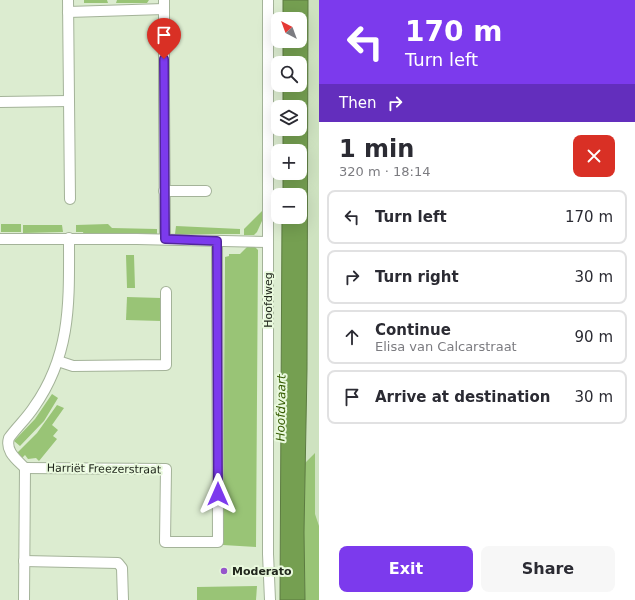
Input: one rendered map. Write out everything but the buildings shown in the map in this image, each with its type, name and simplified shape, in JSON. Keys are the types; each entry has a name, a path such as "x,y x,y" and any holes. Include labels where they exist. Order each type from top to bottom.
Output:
{"street":[{"path":"68,0 70,199"},
{"name":"Hoofdweg","path":"268,0 268,554 270,600"},
{"path":"68,12 164,4 165,239"},
{"path":"0,102 69,101"},
{"path":"164,191 206,191"},
{"path":"24,600 25,468 10,451 7,443 9,438 34,407 47,387 58,361 65,336 69,310 69,238"},
{"path":"0,239 165,239 268,242"},
{"name":"Harriët Freezerstraat","path":"25,468 166,469 166,542 218,542 217,241"},
{"path":"58,361 73,366 166,365 166,292"},
{"path":"24,561 118,563 122,568 122,600"}],"shaded area":[{"path":"84,0 107,0 108,3 84,3"},
{"path":"117,0 149,0 147,3 116,3"},
{"path":"283,0 308,0 307,369 304,532 305,600 280,600 282,224 307,224 307,188 283,188 283,180 307,180 307,144 283,144 283,136 307,136 307,100 283,100 283,92 307,92 307,56 283,56 283,48 307,48 307,12 283,12"},
{"path":"298,0 319,0 319,600 292,600 300,224 307,224 307,188 300,188 300,180 307,180 307,144 300,144 300,136 307,136 307,100 300,100 300,92 307,92 307,56 300,56 300,48 307,48 307,12 299,12"},
{"path":"262,211 266,212 257,232 254,235 244,235 244,229"},
{"path":"1,224 21,224 21,232 1,232"},
{"path":"108,224 112,228 157,229 157,235 84,235 83,232 76,232 76,225"},
{"path":"23,225 62,225 63,232 23,233"},
{"path":"176,226 240,229 240,234 175,234"},
{"path":"248,246 255,247 258,250 256,547 223,545 225,257 229,256 229,254 240,254"},
{"path":"126,255 134,255 135,288 127,288"},
{"path":"127,297 161,298 161,321 126,320"},
{"path":"52,394 58,398 44,421 20,446 14,441 35,419"},
{"path":"57,405 64,408 52,425 58,430 53,436 57,439 39,461 36,458 28,459 25,455 22,458 17,453 37,433"},
{"path":"315,453 315,514 319,526 319,600 305,600 305,463"},
{"path":"257,586 256,600 197,600 197,587"}],"place":[{"name":"Moderato","path":"224,571"}],"route":[{"path":"164,59 165,239 217,241 218,494"}],"water label":[{"name":"Hoofdvaart","path":"281,408"}]}
